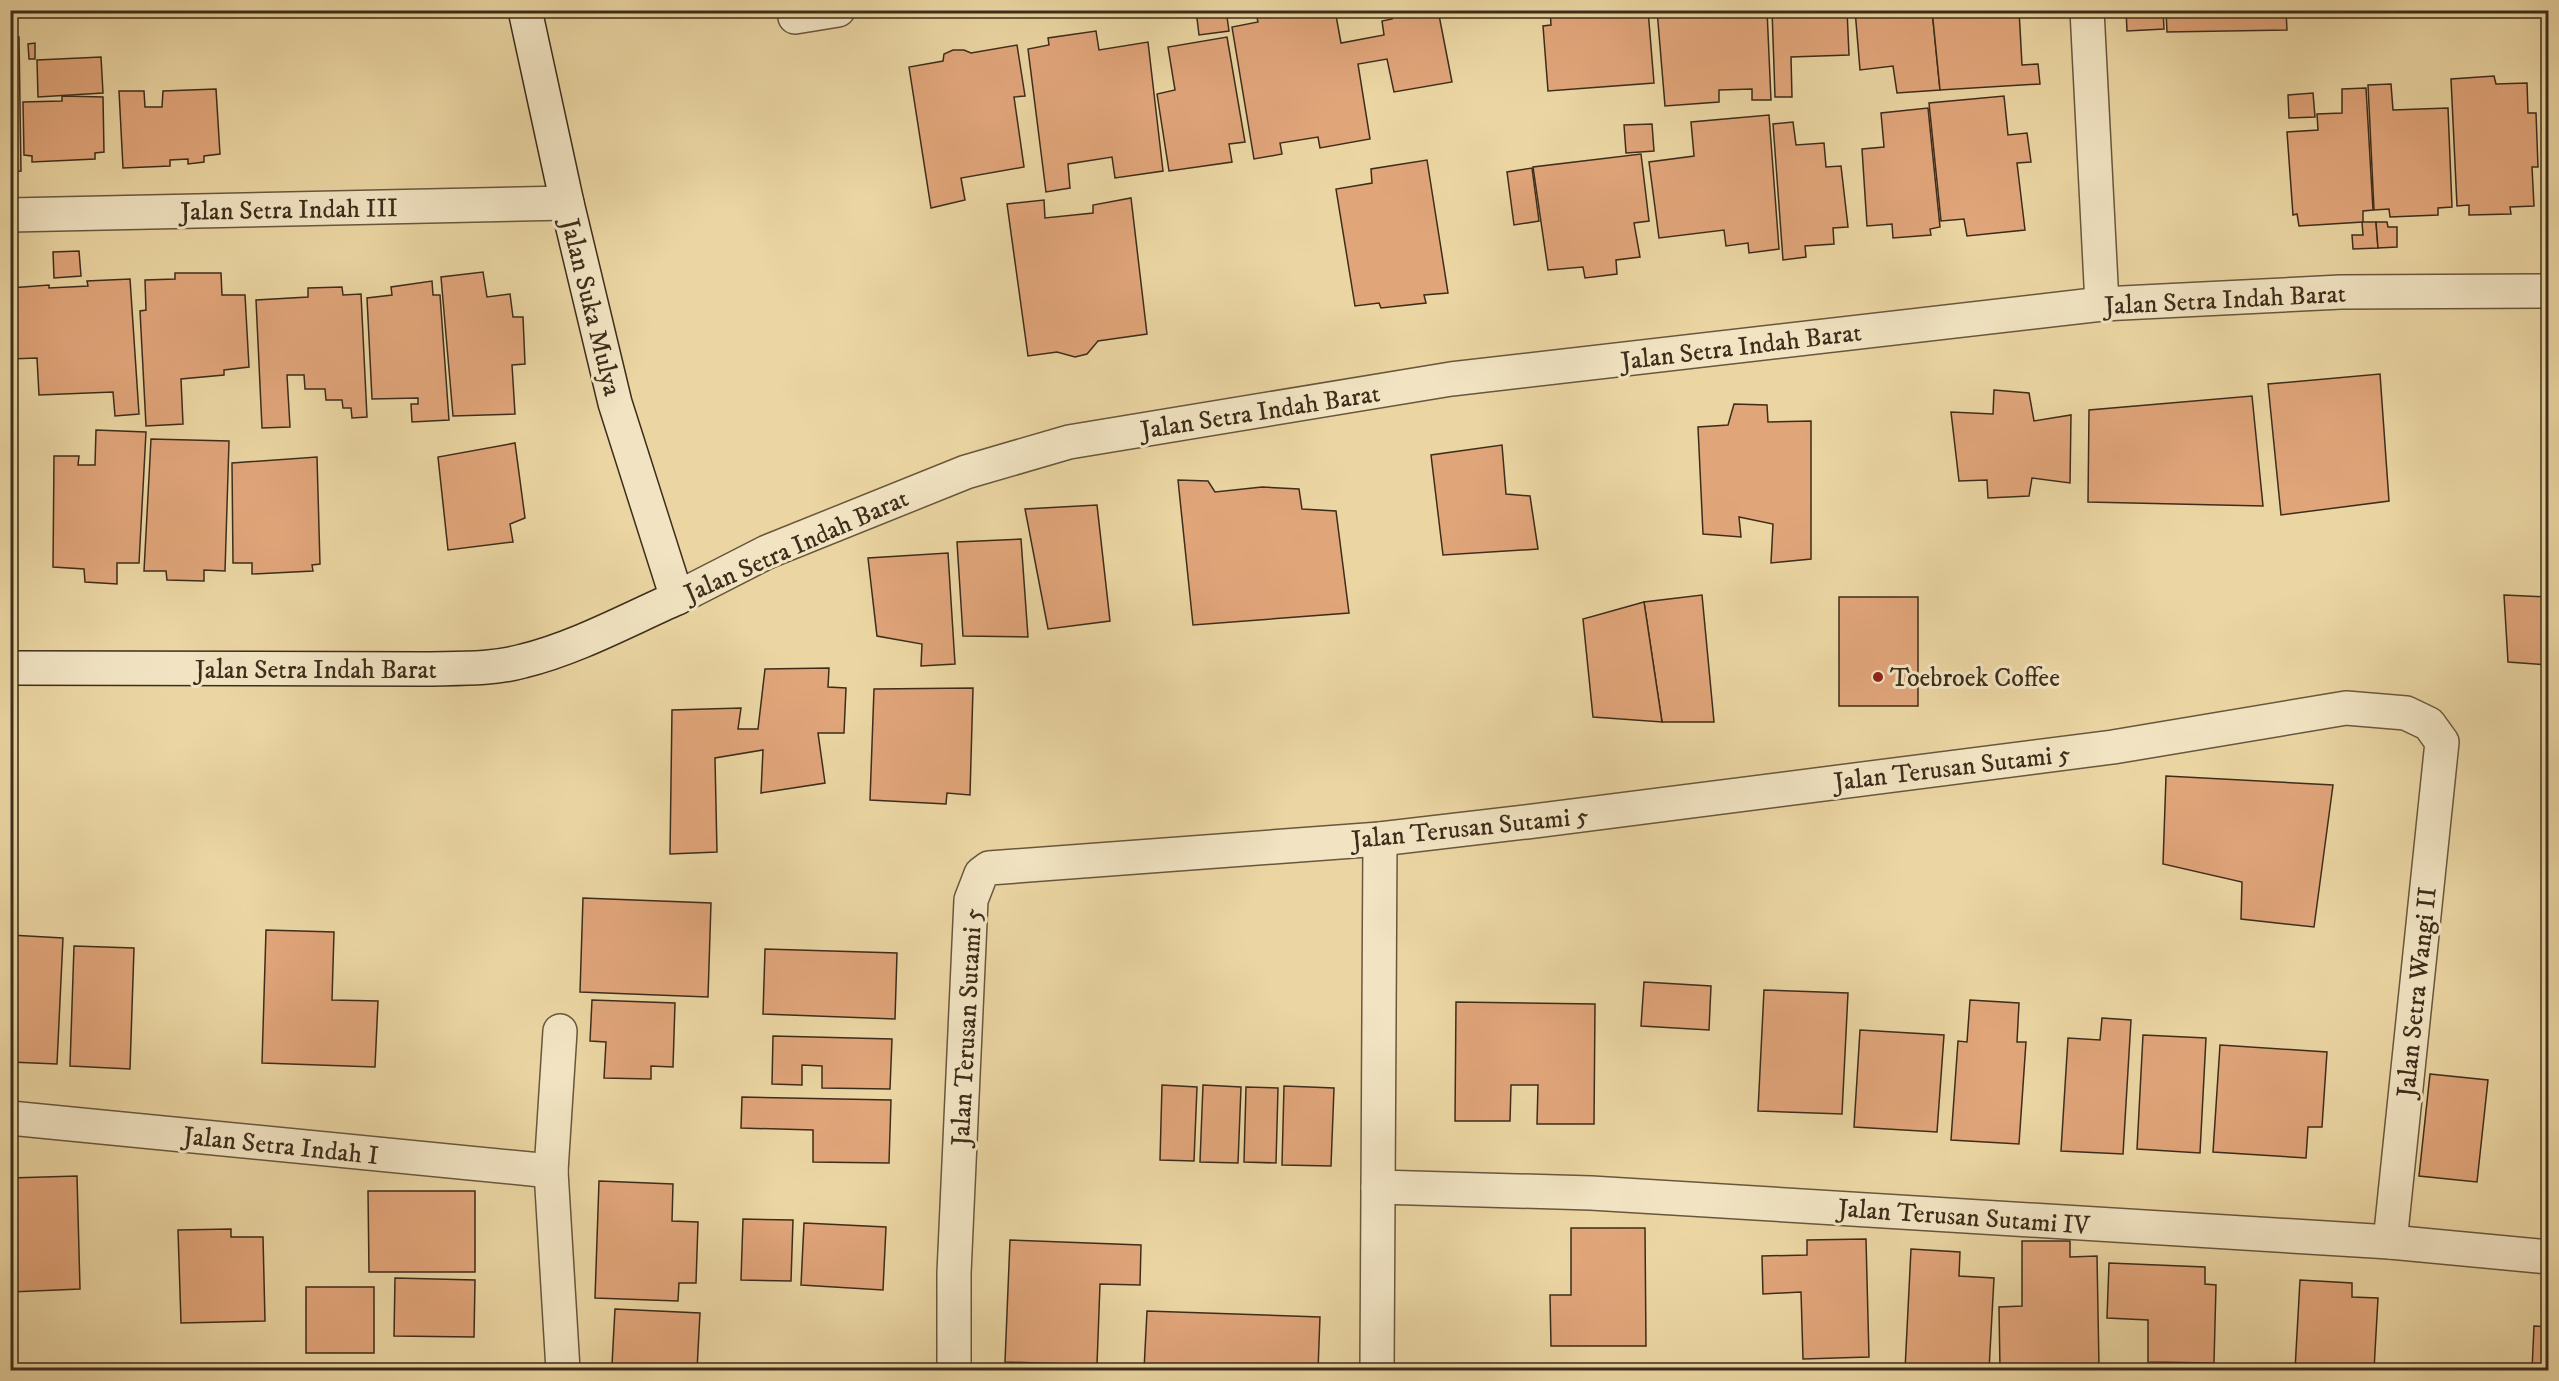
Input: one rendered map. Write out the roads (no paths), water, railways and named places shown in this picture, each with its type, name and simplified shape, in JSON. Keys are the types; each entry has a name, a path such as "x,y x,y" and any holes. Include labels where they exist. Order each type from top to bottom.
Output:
{"street":[{"name":"Jalan Suka Mulya","path":"525,10 567,203 615,403 677,598"},
{"path":"795,17 838,10"},
{"path":"2087,10 2102,304"},
{"name":"Jalan Setra Indah III","path":"10,215 567,203"},
{"name":"Jalan Setra Indah Barat","path":"10,668 422,669 490,667 524,661 561,648 677,598 767,552 966,472 1069,442 1451,380 2102,304 2342,292 2548,291"},
{"name":"Jalan Terusan Sutami 5","path":"954,1371 954,1273 971,900 981,874 989,868 1000,865 1380,839 2113,747 2346,708 2406,713 2428,724 2442,742"},
{"name":"Jalan Setra Wangi II","path":"2390,1242 2442,742"},
{"path":"1377,1371 1380,839"},
{"path":"560,1031 551,1172 563,1371"},
{"name":"Jalan Setra Indah I","path":"10,1118 551,1172"},
{"name":"Jalan Terusan Sutami IV","path":"1378,1187 1592,1193 2390,1242 2548,1257"}],"place":[{"name":"Toebroek Coffee","path":"1878,677"}]}
